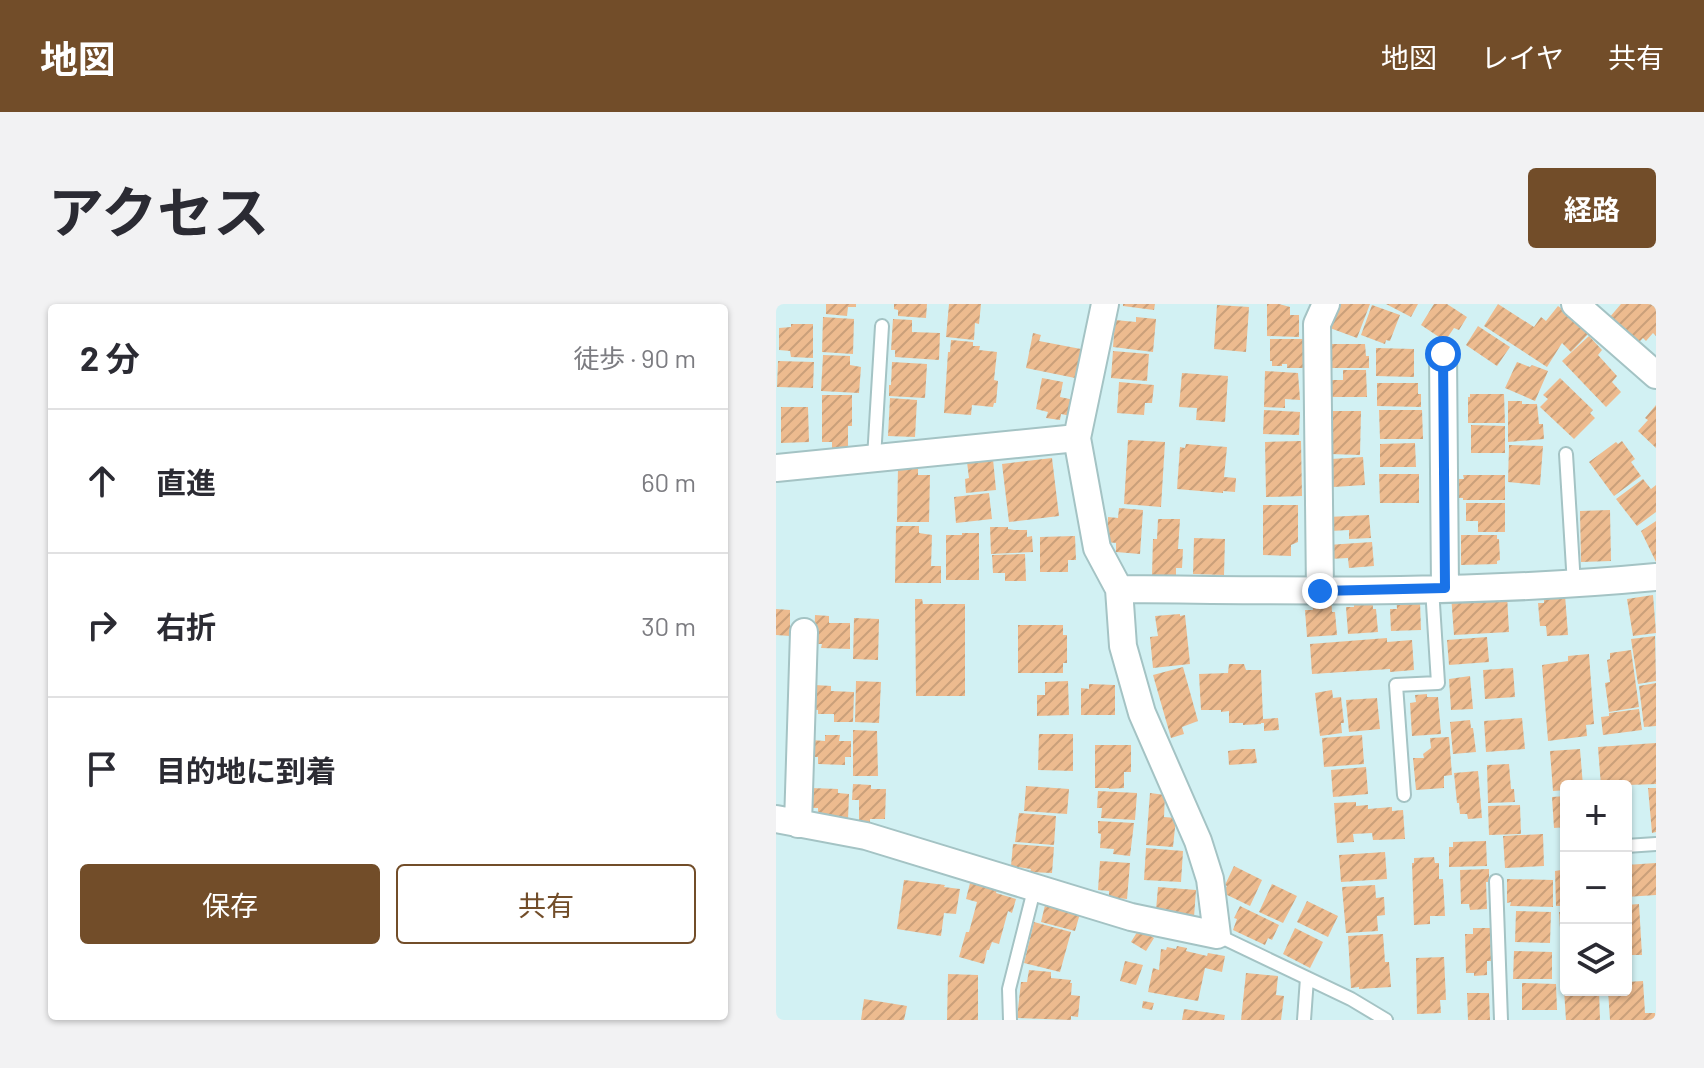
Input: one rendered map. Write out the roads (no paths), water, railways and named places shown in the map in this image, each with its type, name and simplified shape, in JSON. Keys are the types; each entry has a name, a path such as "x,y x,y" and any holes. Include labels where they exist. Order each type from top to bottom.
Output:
{"street":[{"path":"804,632 787,822 866,836 1131,917 1217,935 1210,879 1198,841 1142,713 1123,646 1119,589 1097,548 1077,438 1105,304"},
{"path":"1320,591 1317,324 1326,304"},
{"path":"1575,304 1656,375"},
{"path":"1439,588 1443,354"},
{"path":"776,468 1077,438"},
{"path":"1119,589 1320,591 1574,585 1656,577"}],"lane":[{"path":"874,458 882,326"},
{"path":"1566,454 1574,585"},
{"path":"1404,795 1396,685 1438,683 1439,588"},
{"path":"1632,846 1656,844"},
{"path":"1496,881 1501,1020"},
{"path":"1010,1020 1009,989 1035,886"},
{"path":"1217,935 1351,999 1386,1020"},
{"path":"1304,1020 1307,978"}]}
